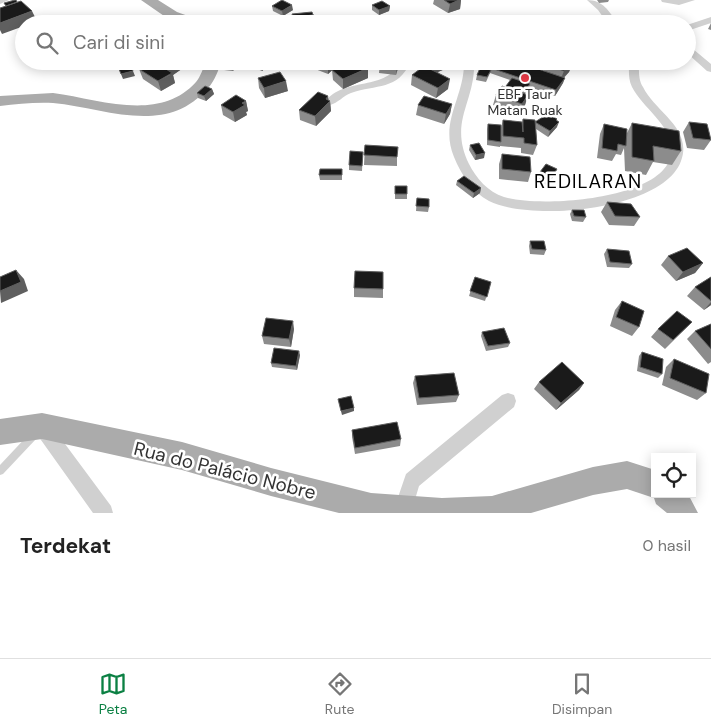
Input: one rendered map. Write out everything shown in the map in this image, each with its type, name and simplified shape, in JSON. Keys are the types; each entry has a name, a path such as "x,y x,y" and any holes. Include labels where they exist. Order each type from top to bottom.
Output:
{"main road":[{"path":"148,0 172,15"},
{"path":"0,102 53,98 122,112 158,110 178,103 192,94 203,84 210,70"},
{"name":"Rua do Palácio Nobre","path":"0,432 42,426 182,456 270,482 371,507 406,510 442,512 492,510 593,481 627,475 648,480 651,483"},
{"path":"671,498 684,513"}],"street":[{"path":"0,1 5,0"},
{"path":"591,0 598,4 606,15"},
{"path":"665,0 679,2 691,0"},
{"path":"696,25 711,20"},
{"path":"696,55 711,69"},
{"path":"330,102 351,90 392,80 403,70"},
{"path":"469,70 469,78 457,118 455,133 458,151 468,172 479,187 488,195 502,202 517,205 553,206 595,203 634,194 664,177 675,162 676,143 671,128 638,89 634,70"},
{"path":"406,510 412,480 508,401"},
{"path":"42,426 104,513"}],"lane":[{"path":"0,471 42,426"}],"building":[{"path":"16,0 17,2 6,6 4,3"},
{"path":"282,0 292,5 282,11 272,6"},
{"path":"444,0 459,0 450,4"},
{"path":"21,1 32,11 15,15 15,17 0,23 0,8"},
{"path":"382,1 390,6 379,10 372,5"},
{"path":"312,12 313,15 292,15"},
{"path":"119,70 133,71 121,74"},
{"path":"141,70 168,70 172,73 158,81"},
{"path":"332,70 363,70 343,79"},
{"path":"419,70 432,70 450,79 438,88 412,75"},
{"path":"479,70 491,70 487,77 477,75"},
{"path":"497,70 541,70 565,78 556,90"},
{"path":"280,72 286,81 264,88 258,78"},
{"path":"512,78 530,84 524,92 506,86"},
{"path":"205,86 212,89 204,96 197,93"},
{"path":"502,86 528,95 522,104 496,95"},
{"path":"318,92 328,96 326,99 330,101 315,116 299,110"},
{"path":"236,95 246,101 242,103 245,105 233,112 221,105"},
{"path":"424,96 452,104 446,114 418,105"},
{"path":"546,115 549,117 551,115 559,122 550,131 535,122"},
{"path":"523,119 535,120 537,145 524,143 524,138 503,136 503,120 522,122 523,132"},
{"path":"689,122 707,124 711,140 693,138"},
{"path":"632,123 679,131 681,151 653,146 654,161 632,157"},
{"path":"488,124 501,125 501,142 488,140"},
{"path":"604,124 627,129 626,146 618,144 617,151 602,148"},
{"path":"479,143 485,153 476,155 470,145"},
{"path":"365,145 398,147 397,157 364,155"},
{"path":"350,151 363,152 362,166 349,165"},
{"path":"502,154 530,157 531,172 502,169"},
{"path":"546,164 557,169 549,181 537,176"},
{"path":"320,169 342,169 342,175 319,175"},
{"path":"464,176 481,188 474,193 457,181"},
{"path":"395,186 407,186 407,194 395,194"},
{"path":"417,198 429,199 429,207 416,206"},
{"path":"607,202 631,204 640,217 615,216"},
{"path":"572,210 584,210 586,217 574,216"},
{"path":"530,241 544,241 546,250 532,249"},
{"path":"687,248 703,263 683,272 668,256"},
{"path":"607,249 629,251 632,264 610,262"},
{"path":"16,270 21,282 0,291 0,277"},
{"path":"355,271 383,272 383,289 354,288"},
{"path":"475,277 491,282 487,297 470,291"},
{"path":"711,277 711,301 695,287"},
{"path":"622,301 644,311 639,327 616,317"},
{"path":"677,311 692,322 673,340 658,329"},
{"path":"266,318 293,321 289,339 262,336"},
{"path":"711,324 711,349 695,331"},
{"path":"504,328 510,343 488,346 482,332"},
{"path":"274,348 299,351 296,366 271,363"},
{"path":"642,352 663,359 662,374 640,367"},
{"path":"674,359 709,374 706,393 670,378"},
{"path":"562,362 584,383 561,403 539,382"},
{"path":"454,373 459,395 419,398 415,376"},
{"path":"351,396 354,408 341,411 338,399"},
{"path":"397,422 401,439 355,448 352,430"}],"place":[{"name":"EBF Taur Matan Ruak","path":"525,78"}],"district":[{"name":"REDILARAN","path":"588,181"}]}
